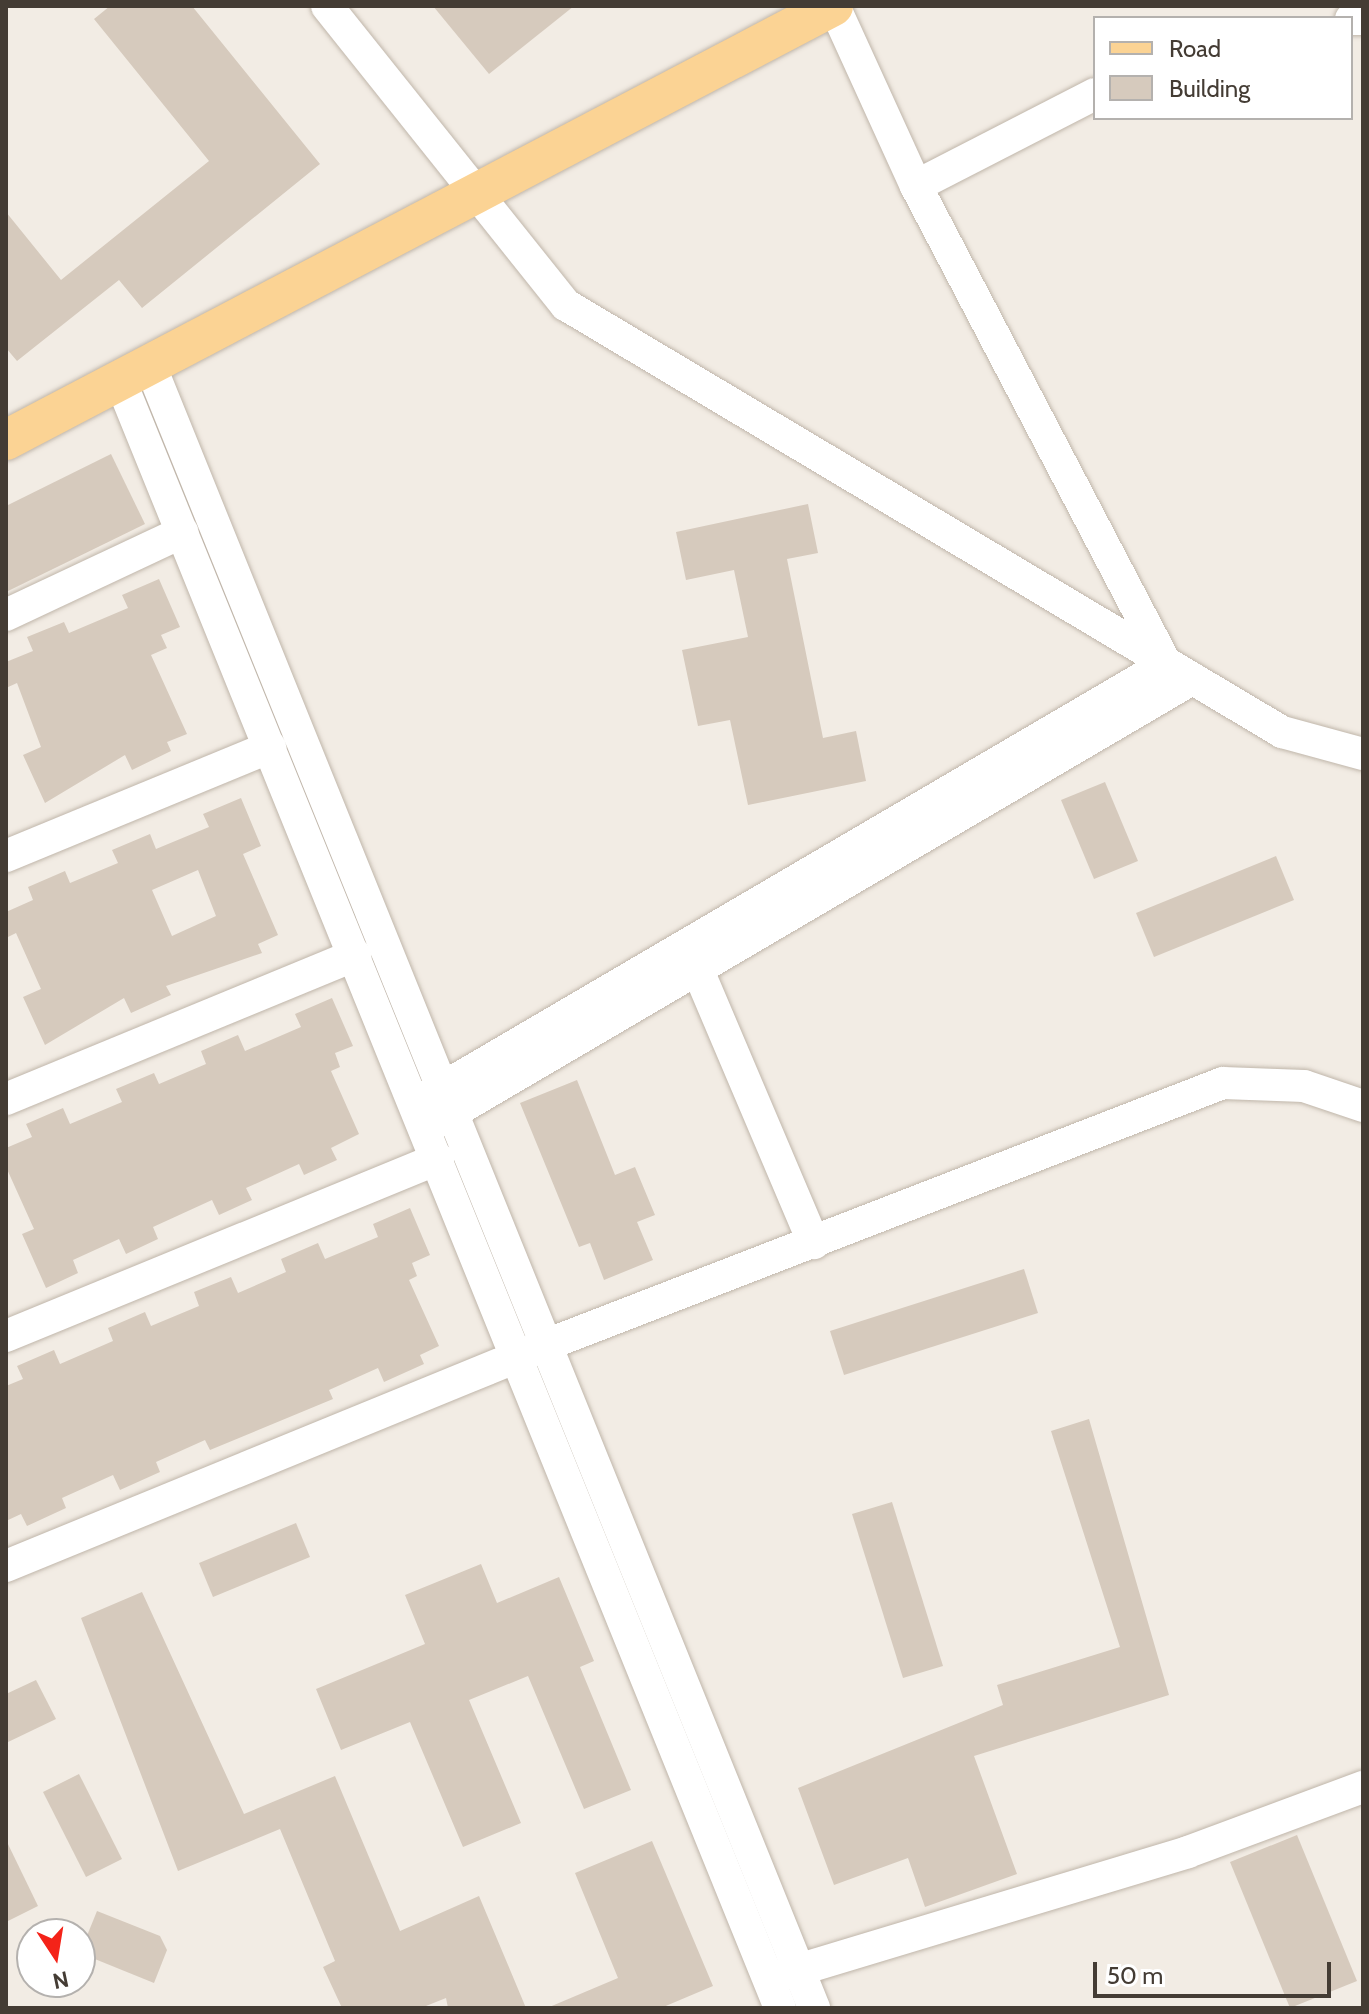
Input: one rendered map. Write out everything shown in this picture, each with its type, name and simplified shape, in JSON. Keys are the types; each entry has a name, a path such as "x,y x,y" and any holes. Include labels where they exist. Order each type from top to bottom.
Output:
{"main road":[{"path":"6,440 137,378 833,6"}],"street":[{"path":"327,6 481,194 566,305 1282,732 1363,754"},
{"path":"833,6 916,186 1179,672"},
{"path":"916,186 1093,95"},
{"path":"137,378 182,532 355,955 434,1108 438,1159 533,1353 780,2008"},
{"path":"137,378 533,1353 814,2008"},
{"path":"6,615 182,532"},
{"path":"434,1108 697,968 1179,672"},
{"path":"434,1108 1179,672"},
{"path":"6,856 270,747"},
{"path":"6,1099 355,955"},
{"path":"697,968 814,1243"},
{"path":"6,1566 533,1353 1223,1083 1304,1086 1363,1106"},
{"path":"6,1336 438,1159"},
{"path":"767,1979 1188,1852 1363,1787"}],"building":[{"path":"110,6 192,6 320,164 142,308 119,280 17,361 6,348 6,212 61,280 209,161 94,19"},
{"path":"433,6 574,6 489,74"},
{"path":"111,454 145,524 6,592 6,506"},
{"path":"808,504 818,553 787,559 823,738 856,731 866,781 748,805 730,720 698,726 682,650 748,637 734,570 686,580 676,532"},
{"path":"159,579 180,627 161,635 167,648 151,655 187,734 167,742 171,751 132,770 125,755 45,803 23,755 41,747 17,683 6,688 6,662 33,651 27,637 64,622 69,633 128,608 122,595"},
{"path":"1105,782 1138,861 1094,879 1061,800"},
{"path":"241,798 261,846 243,854 278,935 258,944 262,953 166,986 171,995 131,1013 124,998 45,1045 23,997 41,989 16,933 6,938 6,912 33,900 28,887 65,871 70,883 118,863 112,850 150,834 156,849 209,827 203,814","holes":["198,870 216,916 172,936 152,890"]},
{"path":"1276,856 1294,900 1154,957 1136,913"},
{"path":"332,998 353,1046 335,1053 340,1067 331,1071 359,1134 331,1148 337,1160 304,1175 299,1164 246,1188 252,1200 219,1215 212,1200 153,1227 158,1239 126,1254 119,1239 73,1260 78,1273 46,1288 22,1234 34,1229 6,1167 6,1148 32,1137 26,1124 63,1108 70,1124 122,1102 116,1089 154,1073 159,1084 206,1064 201,1051 238,1035 245,1051 301,1027 295,1014"},
{"path":"577,1080 615,1175 635,1167 655,1215 637,1222 653,1260 604,1280 590,1243 579,1247 520,1103"},
{"path":"410,1208 430,1255 412,1263 417,1276 409,1280 439,1346 420,1355 424,1364 384,1382 378,1368 329,1390 333,1399 210,1450 205,1440 156,1462 160,1472 120,1490 113,1475 62,1498 66,1508 27,1526 21,1514 6,1521 6,1386 23,1379 17,1366 54,1350 60,1364 113,1341 108,1328 145,1312 151,1326 199,1306 194,1292 231,1277 238,1293 286,1272 281,1259 318,1243 325,1259 378,1237 373,1224"},
{"path":"1024,1269 1038,1313 844,1375 830,1331"},
{"path":"1089,1419 1169,1695 974,1756 1017,1874 925,1907 908,1858 834,1885 798,1788 1003,1705 997,1685 1120,1647 1051,1431"},
{"path":"892,1502 943,1666 903,1678 852,1514"},
{"path":"296,1523 310,1557 213,1597 199,1563"},
{"path":"481,1564 497,1603 559,1577 594,1661 580,1667 631,1790 584,1809 528,1676 469,1700 521,1823 463,1847 410,1722 341,1750 316,1689 425,1644 405,1595"},
{"path":"142,1592 244,1814 335,1776 400,1931 479,1896 526,2008 448,2008 446,1998 421,2008 342,2008 323,1967 335,1961 280,1829 178,1871 81,1618"},
{"path":"36,1680 56,1719 6,1743 6,1694"},
{"path":"79,1774 122,1859 86,1877 43,1792"},
{"path":"1297,1835 1357,1981 1290,2008 1230,1862"},
{"path":"6,1840 38,1906 6,1922"},
{"path":"652,1841 713,1986 661,2008 547,2008 618,1978 575,1873"},
{"path":"97,1911 160,1936 167,1950 154,1983 96,1959 94,1918"}]}
